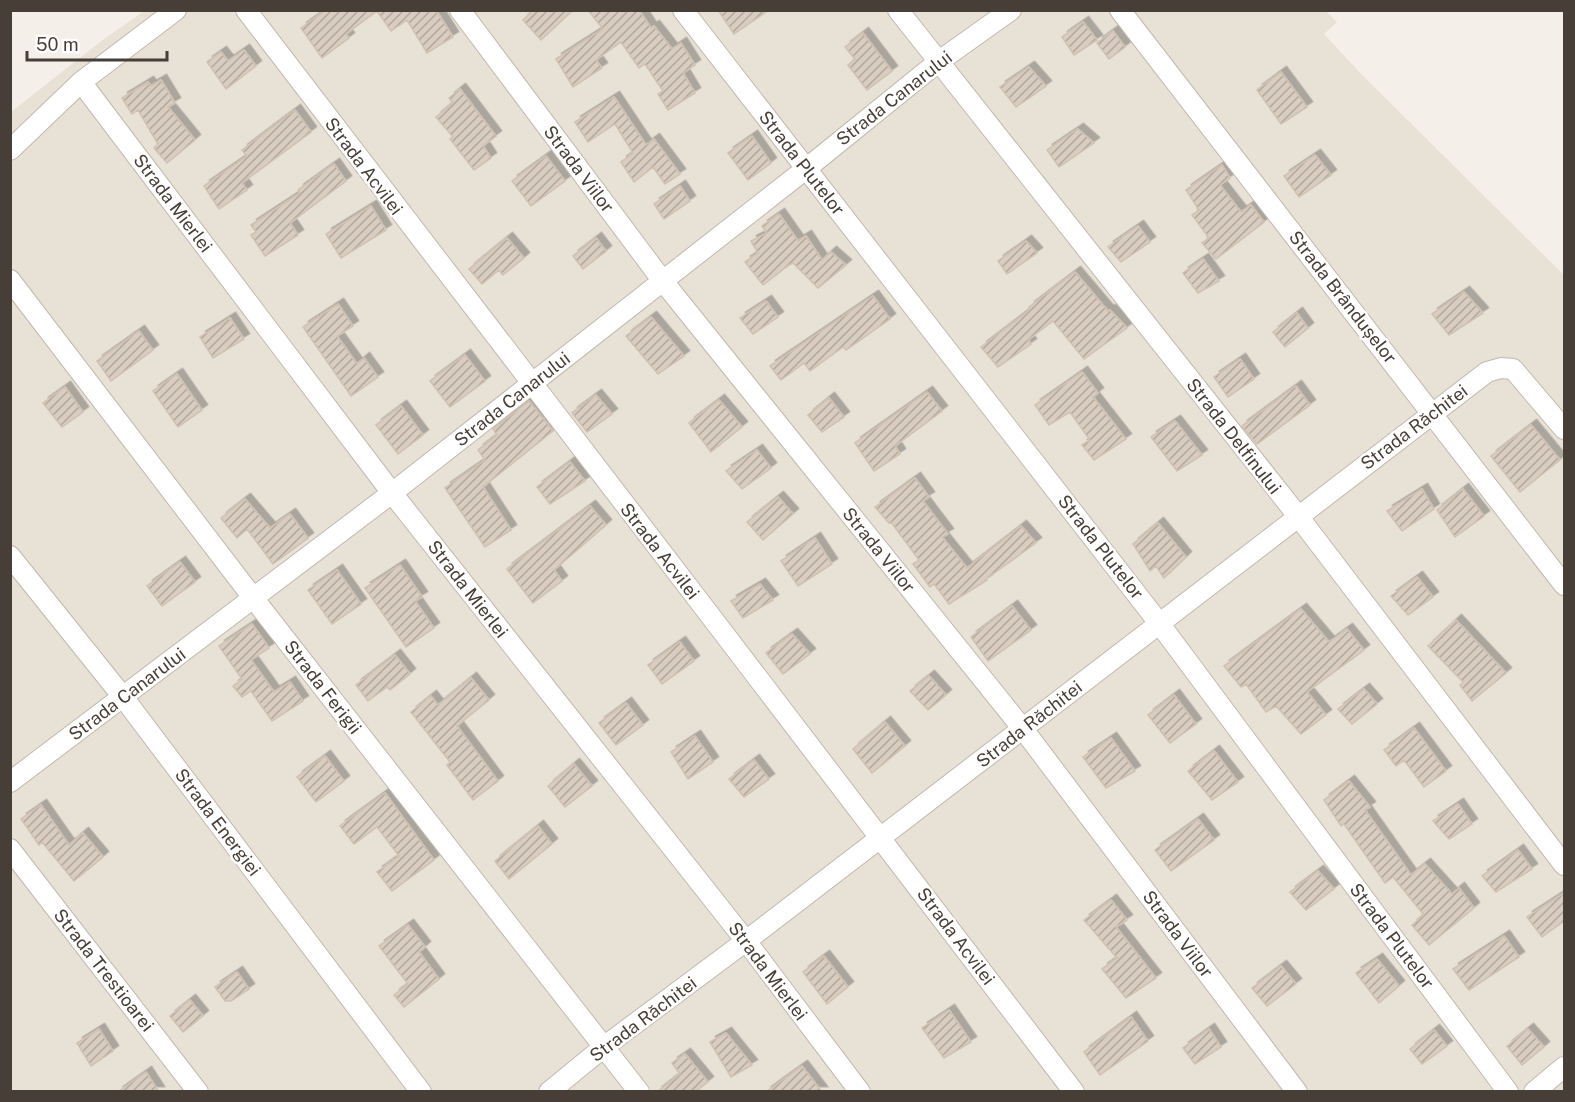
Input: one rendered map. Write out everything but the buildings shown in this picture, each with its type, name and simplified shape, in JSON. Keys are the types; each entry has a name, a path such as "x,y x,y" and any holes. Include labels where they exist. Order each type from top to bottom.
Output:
{"street":[{"path":"10,150 81,82 176,10"},
{"name":"Strada Acvilei","path":"246,10 531,384 881,836 1074,1092"},
{"name":"Strada Viilor","path":"460,10 662,280 1023,729 1297,1092"},
{"name":"Strada Plutelor","path":"683,10 1159,623 1508,1092"},
{"name":"Strada Delfinului","path":"898,10 1298,516 1564,865"},
{"name":"Strada Canarului","path":"10,782 392,493 807,168 938,62 1011,10"},
{"name":"Strada Brândușelor","path":"1120,10 1564,585"},
{"name":"Strada Mierlei","path":"81,82 392,493 746,941 860,1092"},
{"name":"Strada Ferigii","path":"10,280 254,599 639,1092"},
{"name":"Strada Răchitei","path":"549,1092 605,1046 746,941 1487,372 1501,368 1513,369 1564,429"},
{"name":"Strada Energiei","path":"10,556 123,697 421,1092"},
{"name":"Strada Trestioarei","path":"10,849 198,1092"},
{"path":"1534,1092 1564,1067"}],"shaded area":[{"path":"144,11 1326,11 1337,22 1324,34 1362,75 1564,275 1564,1091 11,1092 11,112 100,42"}]}
